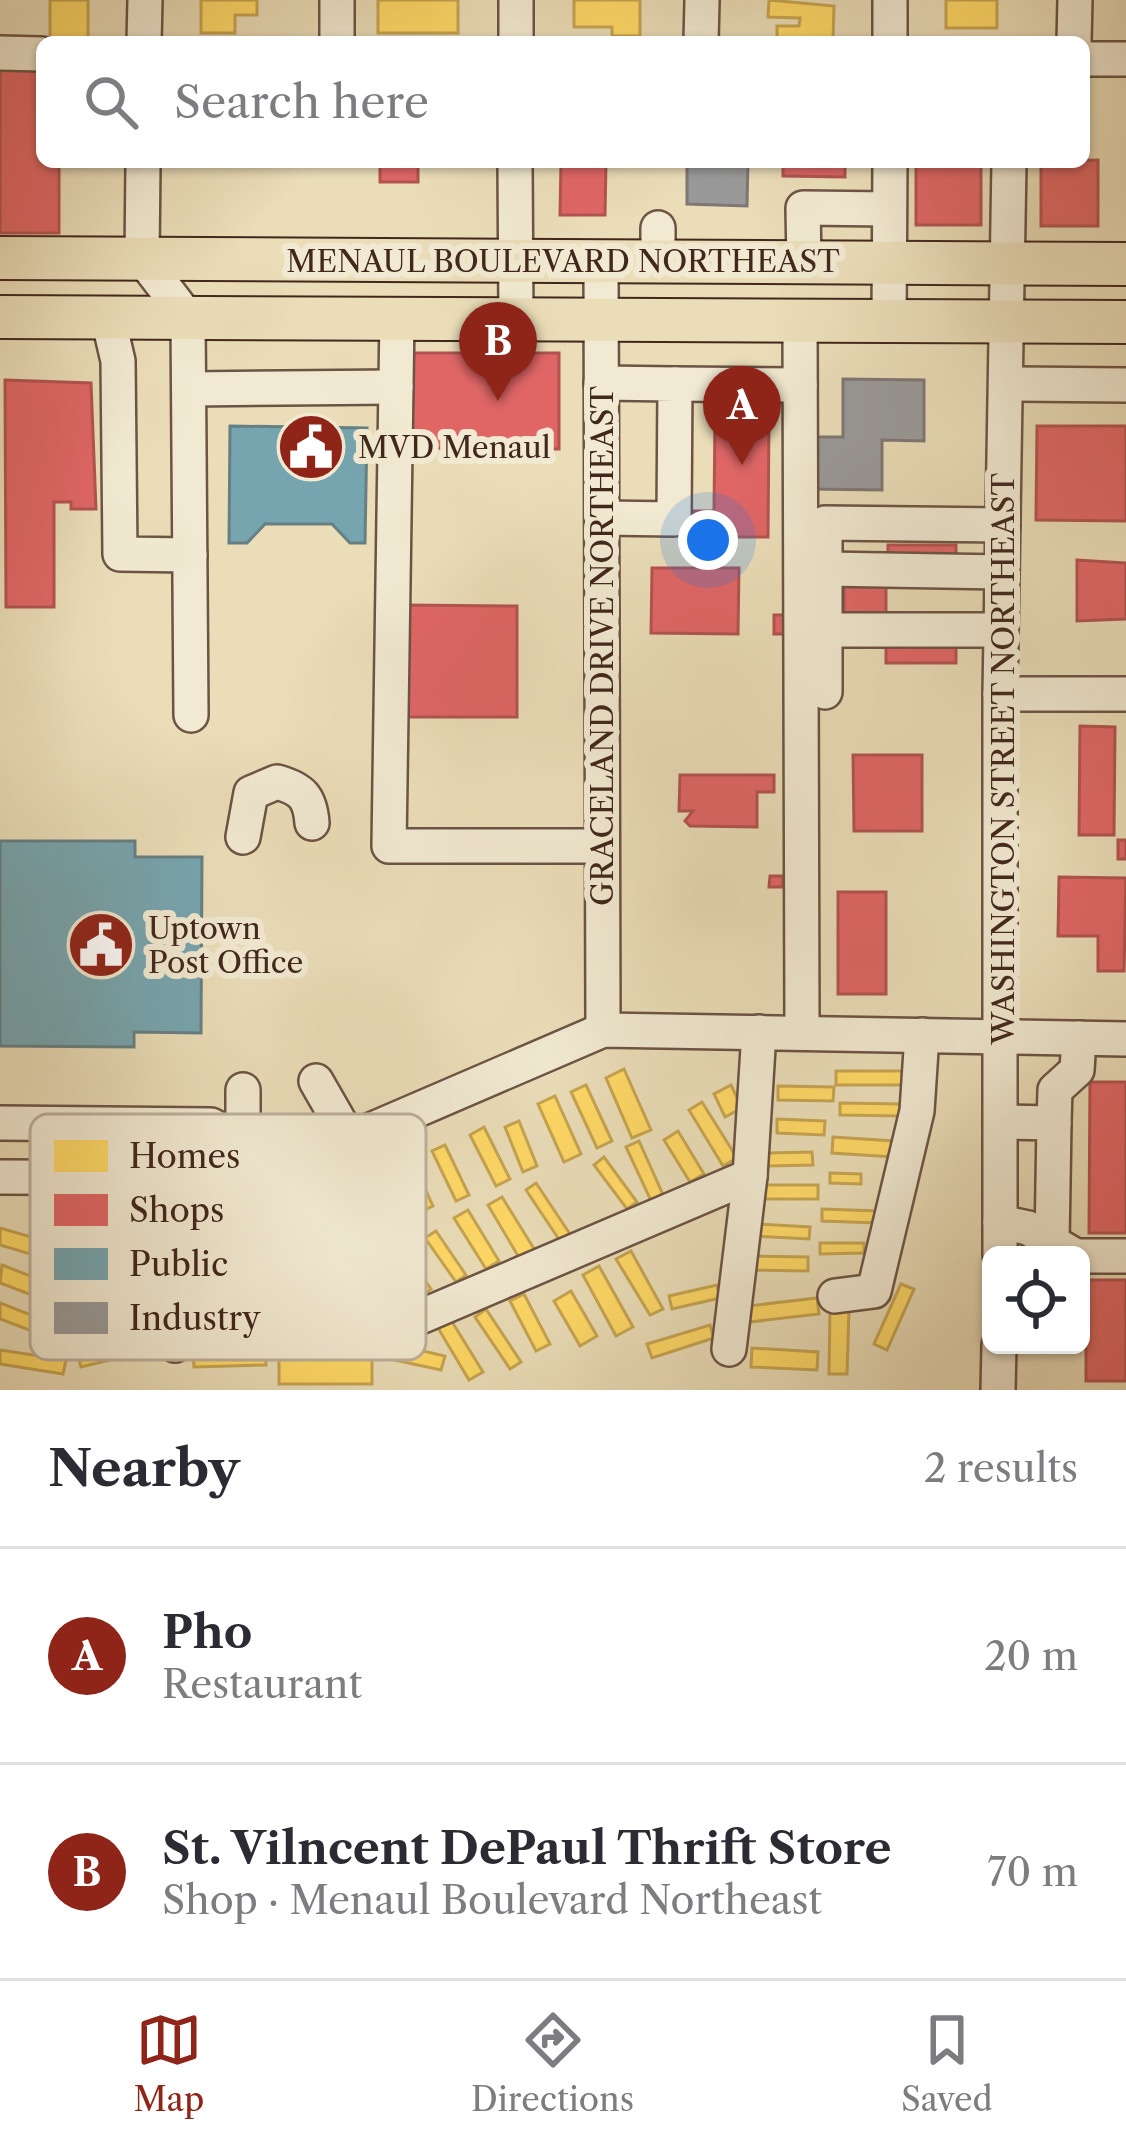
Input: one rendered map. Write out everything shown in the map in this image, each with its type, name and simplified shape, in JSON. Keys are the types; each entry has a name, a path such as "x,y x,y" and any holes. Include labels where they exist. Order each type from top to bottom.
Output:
{"main road":[{"name":"MENAUL BOULEVARD NORTHEAST","path":"0,258 601,262 658,245 718,248 804,262 1126,264"},
{"name":"MENAUL BOULEVARD NORTHEAST","path":"0,317 1126,322"}],"street":[{"path":"144,36 145,0"},
{"path":"337,0 337,36"},
{"path":"516,0 516,36"},
{"path":"701,36 702,0"},
{"path":"890,0 890,36"},
{"path":"1074,36 1075,0"},
{"path":"0,53 36,54"},
{"path":"1090,58 1126,59"},
{"path":"143,168 142,259 188,318 191,715"},
{"path":"515,168 516,320"},
{"path":"889,321 890,168"},
{"name":"WASHINGTON STREET NORTHEAST","path":"1000,1238 1000,694 1009,168"},
{"path":"804,262 803,208 890,209"},
{"name":"GRACELAND DRIVE NORTHEAST","path":"601,262 603,1030"},
{"path":"108,318 118,361 120,554 190,555"},
{"path":"397,318 389,846 602,846"},
{"path":"800,321 819,662"},
{"path":"601,383 800,385"},
{"path":"602,518 674,519 675,384"},
{"path":"1006,384 1126,385"},
{"path":"189,388 396,387"},
{"path":"813,523 1003,525"},
{"path":"802,1033 825,569 813,523"},
{"path":"825,569 1002,572"},
{"path":"819,662 1001,631"},
{"path":"1000,694 1126,694"},
{"path":"243,837 244,806 262,785 277,782 301,791 310,805 312,823"},
{"path":"414,1114 603,1030 1126,1039"},
{"path":"730,1349 750,1176 759,1032"},
{"path":"835,1296 874,1291 917,1111 922,1035"},
{"path":"1068,1246 1054,1123 1055,1090 1077,1070 1079,1038"},
{"path":"316,1081 335,1114"},
{"path":"243,1090 243,1114"},
{"path":"1001,1122 1054,1123"},
{"path":"0,1123 30,1123"},
{"path":"426,1314 750,1176"},
{"path":"0,1177 30,1177"},
{"path":"1000,1238 1028,1228 1059,1246"},
{"path":"1090,1253 1126,1256"},
{"path":"998,1390 999,1354"}],"building: Homes":[{"path":"50,0 88,0 88,36 50,36"},
{"path":"201,0 257,0 257,15 235,15 235,33 201,33"},
{"path":"378,0 458,0 458,33 378,33"},
{"path":"574,0 640,0 640,36 612,36 612,27 574,27"},
{"path":"769,0 834,6 833,36 777,36 777,26 799,26 800,18 768,17"},
{"path":"946,0 997,0 997,28 946,28"},
{"path":"624,1069 651,1130 632,1138 606,1078"},
{"path":"836,1071 902,1071 902,1085 836,1085"},
{"path":"586,1085 612,1141 597,1148 571,1092"},
{"path":"731,1085 742,1108 725,1117 714,1094"},
{"path":"778,1086 834,1087 833,1101 778,1100"},
{"path":"555,1096 581,1154 564,1162 538,1104"},
{"path":"702,1102 737,1158 723,1166 689,1110"},
{"path":"840,1103 900,1104 900,1116 840,1115"},
{"path":"777,1119 825,1121 824,1135 777,1133"},
{"path":"519,1121 537,1166 523,1172 505,1127"},
{"path":"484,1127 510,1179 496,1186 470,1135"},
{"path":"678,1131 704,1174 690,1182 664,1140"},
{"path":"833,1137 894,1141 893,1157 832,1153"},
{"path":"639,1141 665,1199 653,1205 626,1147"},
{"path":"445,1145 469,1195 456,1201 432,1151"},
{"path":"812,1152 813,1165 768,1166 768,1153"},
{"path":"604,1157 637,1202 627,1209 594,1165"},
{"path":"830,1173 861,1174 861,1184 830,1183"},
{"path":"536,1183 570,1234 560,1241 526,1190"},
{"path":"764,1185 818,1185 818,1199 764,1199"},
{"path":"502,1197 536,1252 521,1261 488,1205"},
{"path":"822,1209 878,1211 877,1223 822,1221"},
{"path":"468,1210 499,1261 486,1269 454,1218"},
{"path":"756,1224 810,1227 809,1239 755,1236"},
{"path":"0,1228 30,1237 30,1254 0,1245"},
{"path":"436,1231 466,1275 456,1282 426,1237"},
{"path":"820,1243 864,1243 864,1253 820,1254"},
{"path":"631,1251 663,1309 650,1315 616,1259"},
{"path":"752,1256 808,1257 808,1271 751,1270"},
{"path":"2,1265 30,1276 30,1294 0,1283"},
{"path":"599,1266 633,1327 616,1336 583,1275"},
{"path":"901,1284 914,1289 887,1350 874,1344"},
{"path":"717,1285 720,1298 672,1309 669,1296"},
{"path":"571,1291 597,1336 580,1346 554,1301"},
{"path":"524,1294 550,1344 536,1351 510,1301"},
{"path":"817,1298 819,1314 750,1322 748,1306"},
{"path":"0,1303 30,1315 30,1330 0,1319"},
{"path":"486,1309 521,1362 510,1369 475,1317"},
{"path":"830,1310 849,1310 847,1374 829,1374"},
{"path":"451,1320 483,1372 469,1380 438,1328"},
{"path":"710,1325 714,1338 652,1358 647,1344"},
{"path":"752,1348 818,1352 817,1370 751,1367"},
{"path":"0,1350 30,1355 30,1360 66,1360 63,1374 0,1364"},
{"path":"426,1352 445,1356 441,1370 395,1360 426,1360"},
{"path":"79,1360 110,1360 81,1367"},
{"path":"194,1360 266,1360 266,1365 194,1367"},
{"path":"279,1360 372,1360 372,1384 279,1384"}],"building: Shops":[{"path":"0,63 36,63 36,168 59,168 59,233 0,233"},
{"path":"1090,160 1098,160 1098,226 1041,226 1041,168 1090,168"},
{"path":"380,168 418,168 418,182 380,182"},
{"path":"561,168 606,168 605,215 560,215"},
{"path":"783,168 845,168 845,177 783,176"},
{"path":"916,168 981,168 981,225 916,225"},
{"path":"409,353 559,353 559,449 408,448"},
{"path":"5,380 91,383 96,509 71,509 71,502 54,502 54,607 6,607"},
{"path":"715,419 769,419 768,537 693,537 693,511 714,511"},
{"path":"1037,426 1126,426 1126,521 1036,520"},
{"path":"888,545 956,545 956,560 888,560"},
{"path":"1077,560 1126,563 1126,619 1077,621"},
{"path":"652,568 739,568 738,634 651,633"},
{"path":"844,586 886,586 886,617 844,617"},
{"path":"403,605 517,606 517,717 403,717"},
{"path":"774,615 786,615 786,634 774,634"},
{"path":"886,646 956,646 956,663 886,663"},
{"path":"1080,726 1115,727 1114,835 1079,835"},
{"path":"853,755 922,755 922,831 854,831"},
{"path":"680,775 774,775 774,792 757,792 757,827 690,826 685,821 693,811 679,811"},
{"path":"1118,840 1126,840 1126,859 1118,859"},
{"path":"770,876 783,876 783,887 769,887"},
{"path":"1059,877 1126,878 1124,971 1098,971 1098,936 1058,936"},
{"path":"838,892 886,892 886,994 838,994"},
{"path":"1090,1082 1126,1082 1126,1233 1089,1233"},
{"path":"1090,1280 1126,1280 1126,1381 1086,1381"}],"building: Public":[{"path":"230,426 367,428 365,543 350,543 332,524 265,524 247,543 229,543"},
{"name":"Uptown Post Office","path":"0,841 135,841 135,857 202,857 201,1033 134,1032 134,1047 0,1046"}],"building: Industry":[{"path":"687,168 748,168 747,206 687,204"},
{"path":"843,379 924,380 924,441 882,440 882,490 809,489 810,437 843,437"}],"place":[{"name":"St. Vilncent DePaul Thrift Store","path":"498,401"},
{"name":"MVD Menaul","path":"311,447"},
{"name":"Pho","path":"742,465"},
{"name":"Uptown Post Office","path":"101,945"}]}
